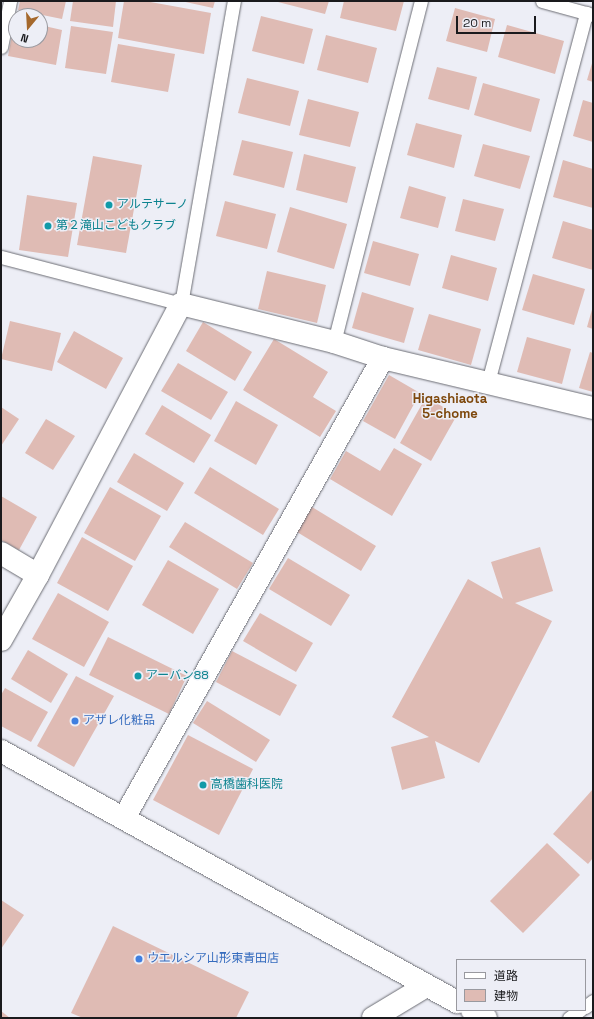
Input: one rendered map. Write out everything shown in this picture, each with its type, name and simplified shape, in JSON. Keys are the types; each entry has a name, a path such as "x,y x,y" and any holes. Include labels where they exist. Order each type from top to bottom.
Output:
{"street":[{"path":"1,640 38,575 181,304 334,342 383,358 593,408"},
{"path":"124,818 383,358"},
{"path":"1,553 38,575"},
{"path":"1,751 456,1001"},
{"path":"373,1018 426,986"},
{"path":"474,1011 486,1018"}],"lane":[{"path":"1,46 10,1"},
{"path":"1,257 181,304 234,1"},
{"path":"334,342 420,1"},
{"path":"488,382 590,14 542,1"},
{"path":"569,1018 579,1011"}],"building":[{"path":"20,1 66,1 62,19 48,16 48,8 18,8"},
{"path":"73,1 116,1 113,27 70,21"},
{"path":"124,1 145,1 211,13 204,54 118,38"},
{"path":"181,1 215,1 213,8"},
{"path":"274,1 329,1 325,14"},
{"path":"344,1 404,1 396,31 340,18"},
{"path":"455,8 495,19 487,52 446,41"},
{"path":"261,16 313,29 304,64 252,51"},
{"path":"507,25 564,41 555,74 498,57"},
{"path":"71,26 113,32 106,74 65,68"},
{"path":"48,27 62,30 56,65 8,56 10,48 48,48"},
{"path":"326,35 377,48 368,83 317,70"},
{"path":"118,44 175,54 168,92 111,82"},
{"path":"593,60 593,82 587,80"},
{"path":"437,67 477,77 469,110 428,99"},
{"path":"247,78 299,91 290,126 238,113"},
{"path":"483,83 540,99 531,132 474,115"},
{"path":"308,99 359,112 350,147 299,135"},
{"path":"583,100 593,103 593,142 573,136"},
{"path":"416,123 462,135 454,168 407,155"},
{"path":"242,140 293,152 284,188 233,175"},
{"path":"483,144 530,156 520,189 474,176"},
{"path":"304,154 356,167 347,203 296,190"},
{"name":"アルテサーノ","path":"93,156 142,165 126,253 77,245"},
{"path":"563,160 593,169 593,208 553,197"},
{"path":"409,186 446,197 438,228 400,218"},
{"name":"第２滝山こどもクラブ","path":"27,195 77,203 68,257 19,250"},
{"path":"463,199 504,209 495,241 455,231"},
{"path":"225,201 276,214 267,249 216,236"},
{"path":"290,207 347,224 334,269 277,252"},
{"path":"563,221 593,230 593,270 552,258"},
{"path":"373,241 419,254 410,286 364,273"},
{"path":"451,255 497,268 488,301 442,288"},
{"path":"267,271 326,285 317,323 258,309"},
{"path":"533,274 585,289 574,325 522,310"},
{"path":"362,292 414,308 404,343 352,328"},
{"path":"593,306 593,329 587,327"},
{"path":"429,314 481,329 471,365 418,350"},
{"path":"10,321 61,333 52,371 1,359"},
{"path":"203,322 252,352 235,381 186,351"},
{"path":"74,331 123,358 106,389 57,362"},
{"path":"527,337 571,349 562,384 517,372"},
{"path":"274,339 328,372 313,397 336,411 320,437 243,390"},
{"path":"590,352 593,353 593,392 579,388"},
{"path":"178,363 228,392 211,420 161,391"},
{"path":"389,375 420,393 395,439 363,421"},
{"path":"426,397 457,415 431,461 400,443"},
{"path":"236,401 278,425 256,465 214,441"},
{"path":"162,405 211,435 194,463 145,434"},
{"path":"1,407 19,419 1,446"},
{"path":"46,419 75,436 53,470 25,453"},
{"path":"394,448 422,464 392,516 330,479 346,451 380,471"},
{"path":"134,453 184,483 167,511 117,482"},
{"path":"210,467 279,509 263,535 194,493"},
{"path":"110,487 161,516 135,561 84,533"},
{"path":"1,496 37,517 19,550 1,540"},
{"path":"312,507 376,546 361,571 297,532"},
{"path":"185,522 253,563 237,589 169,547"},
{"path":"82,537 133,566 108,611 57,583"},
{"path":"540,547 553,591 515,603 552,621 479,763 435,741 445,778 402,790 391,747 429,737 392,717 468,579 503,599 491,562"},
{"path":"288,558 350,595 331,626 269,589"},
{"path":"168,560 219,589 193,634 142,605"},
{"path":"58,593 109,622 84,667 32,639"},
{"path":"260,613 313,643 296,672 243,641"},
{"name":"アーバン88","path":"108,637 187,676 169,714 89,675"},
{"path":"28,650 68,674 51,703 11,679"},
{"path":"232,651 297,685 280,716 216,682"},
{"name":"アザレ化粧品","path":"76,676 114,696 74,767 37,746"},
{"path":"5,688 48,712 31,742 1,726 1,695"},
{"path":"207,701 270,740 256,762 193,723"},
{"name":"高橋歯科医院","path":"188,735 253,769 219,835 153,800"},
{"path":"593,789 593,858 588,864 553,834"},
{"path":"547,843 580,875 523,933 490,901"},
{"path":"1,900 24,915 1,949"},
{"name":"ウエルシア山形東青田店","path":"113,926 249,992 236,1018 83,1018 71,1013"},
{"path":"1,1011 10,1018 1,1018"}],"place":[{"name":"アルテサーノ","path":"109,205"},
{"name":"第２滝山こどもクラブ","path":"48,226"},
{"name":"アーバン88","path":"138,676"},
{"name":"アザレ化粧品","path":"75,721"},
{"name":"高橋歯科医院","path":"203,785"},
{"name":"ウエルシア山形東青田店","path":"139,959"}],"district":[{"name":"Higashiaota 5-chome","path":"450,408"}]}
